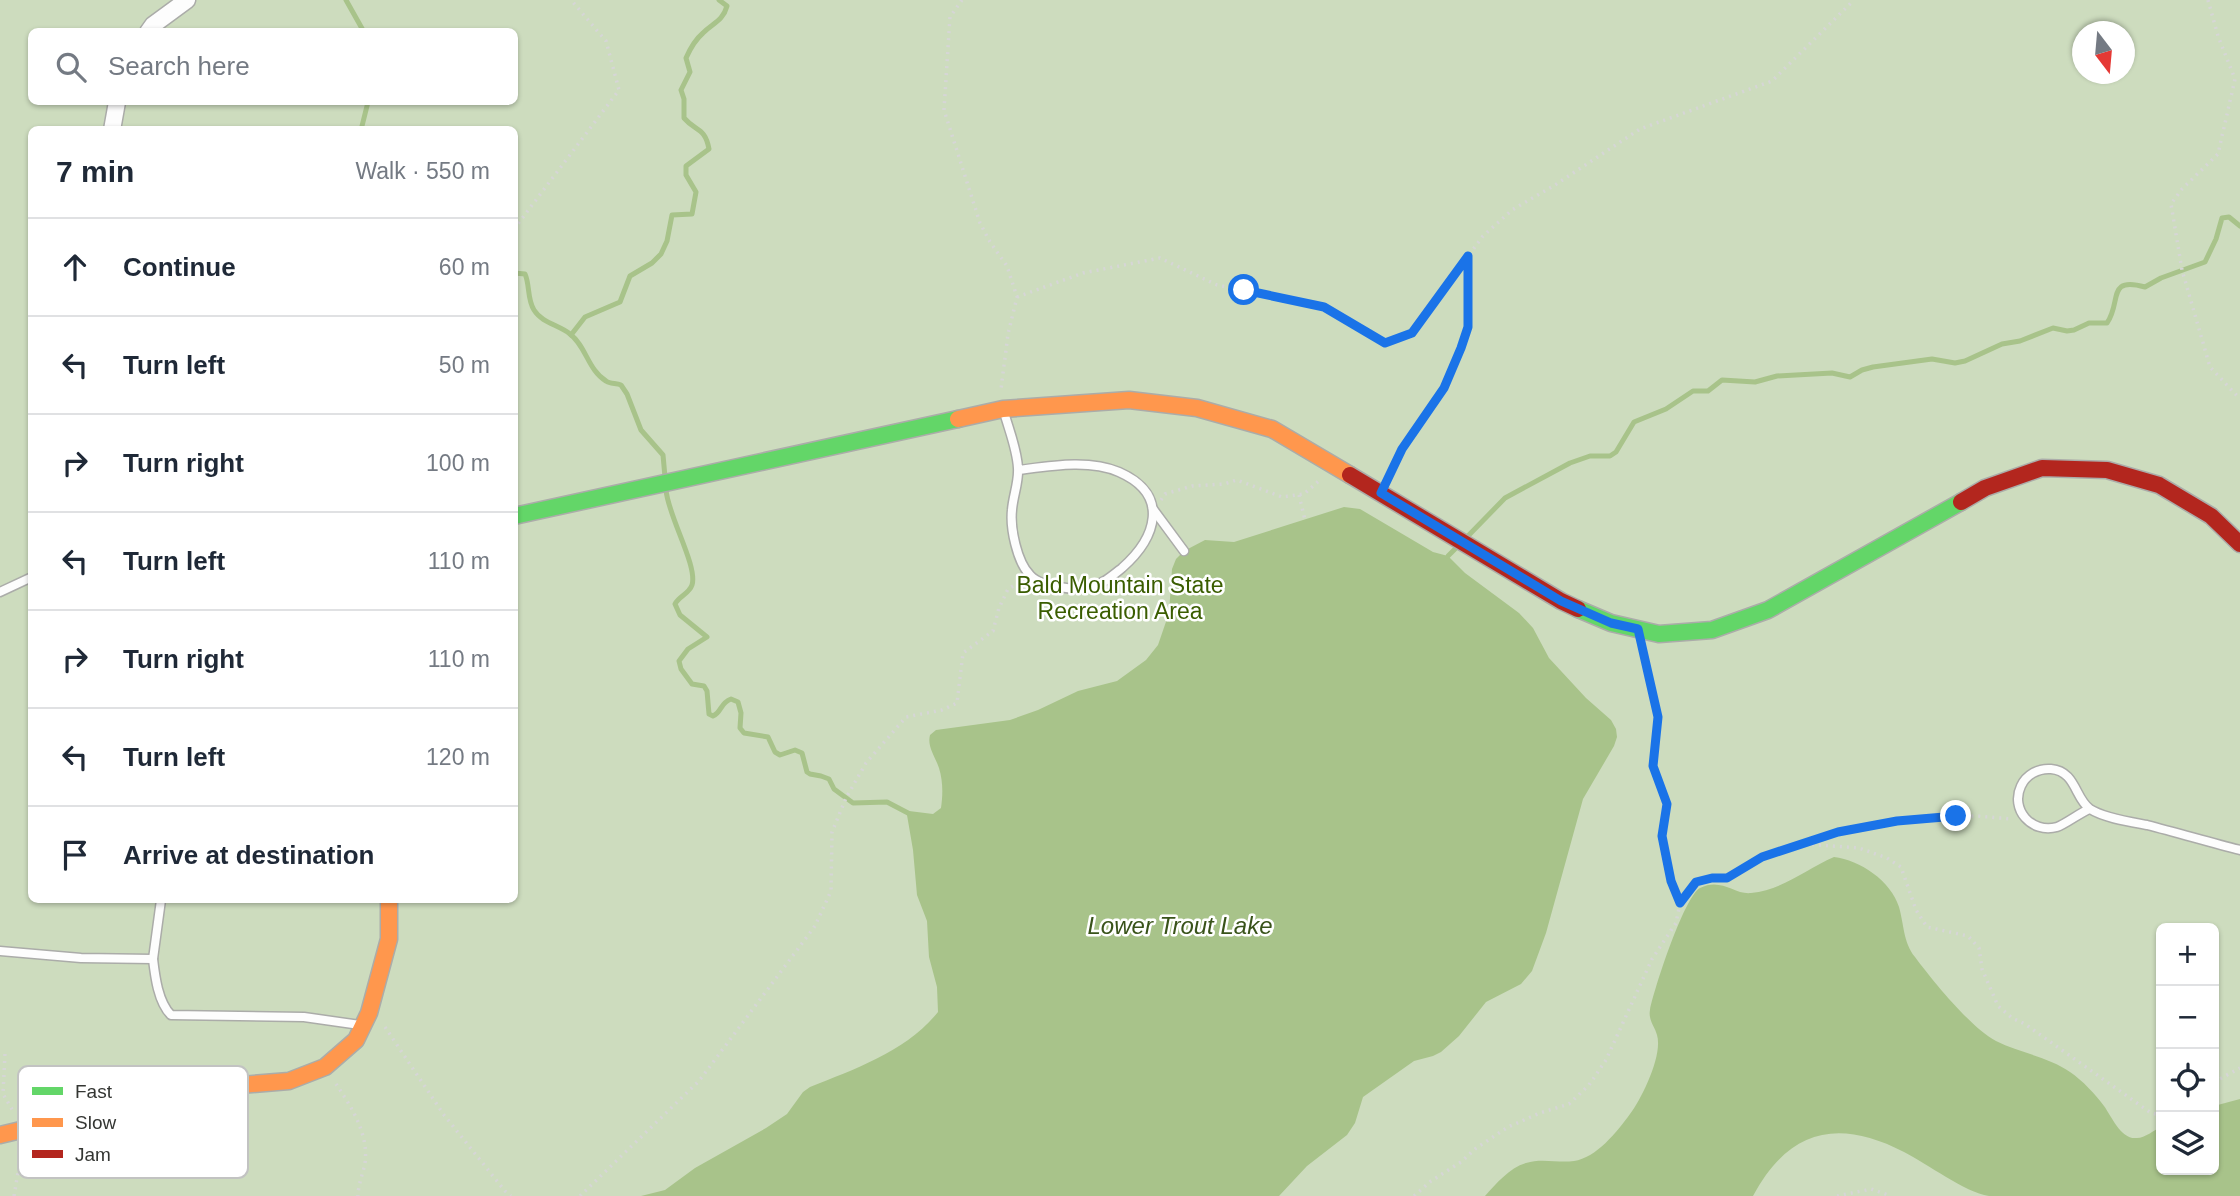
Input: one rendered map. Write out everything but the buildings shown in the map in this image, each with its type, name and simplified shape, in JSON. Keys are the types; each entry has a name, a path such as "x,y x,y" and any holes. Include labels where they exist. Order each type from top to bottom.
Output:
{"street":[{"path":"150,28 187,0"},
{"path":"113,126 116,105"},
{"path":"518,515 1003,409 1129,400 1197,408 1272,429 1561,601 1611,623 1660,634 1712,630 1768,610 1986,488 2042,468 2107,470 2160,485 2211,516 2240,544"},
{"path":"248,1084 289,1081 325,1067 356,1040 370,1006 389,939 389,903"},
{"path":"0,1135 18,1131"}],"lane":[{"path":"1003,409 1018,470 1012,509 1012,532 1021,560 1030,576 1052,586 1075,590 1110,579 1134,557 1146,541 1153,525 1153,509"},
{"path":"1018,470 1076,465 1118,472 1146,493 1153,509 1184,551"},
{"path":"0,592 28,579"},
{"path":"2089,809 2058,827 2042,828 2028,821 2018,809 2018,793 2024,779 2037,770 2053,769 2067,775 2089,809 2240,850"},
{"path":"161,903 153,959 156,978 167,1011 171,1015 304,1017 363,1025"},
{"path":"0,951 81,958 153,959"}],"path":[{"path":"518,224 619,90 606,41 571,0"},
{"path":"962,0 950,17 944,110 980,223 1007,266 1017,296 1000,386 1003,409"},
{"path":"1017,296 1083,273 1160,258 1217,285 1324,307 1385,343 1412,333 1483,236 1512,210 1555,186 1640,129 1772,81 1854,0"},
{"path":"2208,0 2218,36 2235,79 2218,154 2182,189 2171,204 2182,270 2210,367 2240,399"},
{"path":"1381,493 1402,449 1444,388 1461,348 1468,327 1468,256"},
{"path":"1153,509 1165,494 1192,486 1224,484 1237,480 1282,497 1304,494 1334,465"},
{"path":"1299,495 1305,520"},
{"path":"580,1196 699,1081 815,926 831,891 832,832 846,798 866,763 906,717 942,710 957,703 963,653 993,631 1008,589 1030,576"},
{"path":"1638,629 1658,717 1653,766 1667,804 1662,836 1671,881 1680,903"},
{"path":"1414,1196 1508,1127 1569,1104 1589,1086 1606,1060 1652,959 1676,923 1680,903 1696,882 1727,878 1762,857 1838,832 1897,821 1934,817 1996,817 2028,821"},
{"path":"1802,844 1858,848 1886,858 1901,867 1916,910 1927,927 1968,936 1979,948 1982,969 1998,1006 2156,1114"},
{"path":"370,1006 444,1115 511,1196"},
{"path":"325,1067 351,1105 363,1135 365,1160 358,1196"},
{"path":"2219,1079 2240,1068"},
{"path":"1837,1196 1871,1189 1891,1196"}],"green space":[{"name":"Bald Mountain State Recreation Area","path":"0,0 2240,0 2240,1196 0,1196"}],"water":[{"name":"Lower Trout Lake","path":"1344,507 1360,509 1433,552 1448,556 1465,573 1519,613 1533,628 1549,658 1586,698 1611,720 1616,729 1614,746 1583,799 1546,933 1532,971 1521,984 1486,1002 1459,1036 1441,1052 1414,1061 1363,1097 1355,1123 1347,1135 1307,1166 1279,1196 641,1196 665,1190 695,1168 766,1128 787,1114 810,1087 862,1066 896,1048 925,1026 938,1012 937,987 929,957 927,921 917,895 907,815 909,811 933,814 941,808 941,778 930,748 930,735 936,730 1010,720 1078,691 1117,681 1146,660 1158,645 1169,613 1172,569 1176,559 1184,551 1205,540 1234,542"},
{"path":"1834,857 1854,862 1873,873 1895,898 1911,951 1942,991 1976,1026 1996,1041 2053,1063 2075,1075 2097,1097 2122,1132 2131,1138 2140,1138 2156,1130 2156,1175 2219,1175 2219,1105 2240,1099 2240,1196 1989,1196 1969,1189 1880,1141 1837,1133 1817,1136 1782,1156 1767,1173 1753,1196 1485,1196 1503,1177 1520,1165 1538,1161 1574,1161 1590,1155 1612,1136 1630,1114 1645,1087 1657,1054 1657,1035 1650,1014 1657,983 1678,925 1693,895 1700,888 1715,884 1751,893 1784,883"}],"waterway":[{"path":"346,0 362,28"},
{"path":"571,335 585,317 620,302 630,276 652,263 661,254 667,241 672,215 692,214 696,192 686,175 686,166 709,149 702,133 684,118 681,90 690,72 686,58 689,51 725,11 727,6 719,0"},
{"path":"362,126 367,105"},
{"path":"1466,538 1505,498 1570,463 1590,456 1610,456 1616,452 1634,422 1666,409 1693,391 1708,391 1722,380 1755,382 1777,376 1832,373 1850,377 1873,367 1932,359 1955,363 2053,328 2067,331 2089,323 2107,323 2120,288 2125,285 2145,287 2161,278 2205,262 2222,218 2229,217 2240,226"},
{"path":"518,273 525,274 530,301 537,314 575,339 600,376 608,382 621,385 641,430 663,455 665,477"},
{"path":"666,490 693,577 691,588 675,604 680,615 707,637 688,649 679,661 681,669 692,684 704,686 707,691 709,714 716,714 731,699 738,702 741,713 740,728 744,733 768,737 775,752 780,755 795,750 802,753 807,772 829,779 834,789 853,803 887,802 908,813"},
{"path":"1448,556 1457,547"}],"traffic: fast":[{"path":"518,515 958,419"},
{"path":"1578,609 1611,623 1659,634 1712,630 1768,610 1961,502"}],"traffic: slow":[{"path":"958,419 1003,409 1129,400 1197,408 1272,429 1350,475"},
{"path":"248,1084 289,1081 325,1067 356,1040 369,1013 389,939 389,903"},
{"path":"0,1135 18,1131"}],"traffic: jam":[{"path":"1961,502 1985,488 2042,468 2107,470 2159,485 2211,516 2240,544"},
{"path":"1350,475 1578,609"}],"route":[{"path":"1244,290 1324,307 1385,343 1412,333 1468,256 1468,327 1461,348 1444,388 1402,449 1381,493 1561,601 1611,623 1638,629 1658,717 1653,766 1667,804 1662,836 1671,881 1680,903 1696,882 1727,878 1762,857 1838,832 1897,821 1956,816"}]}
